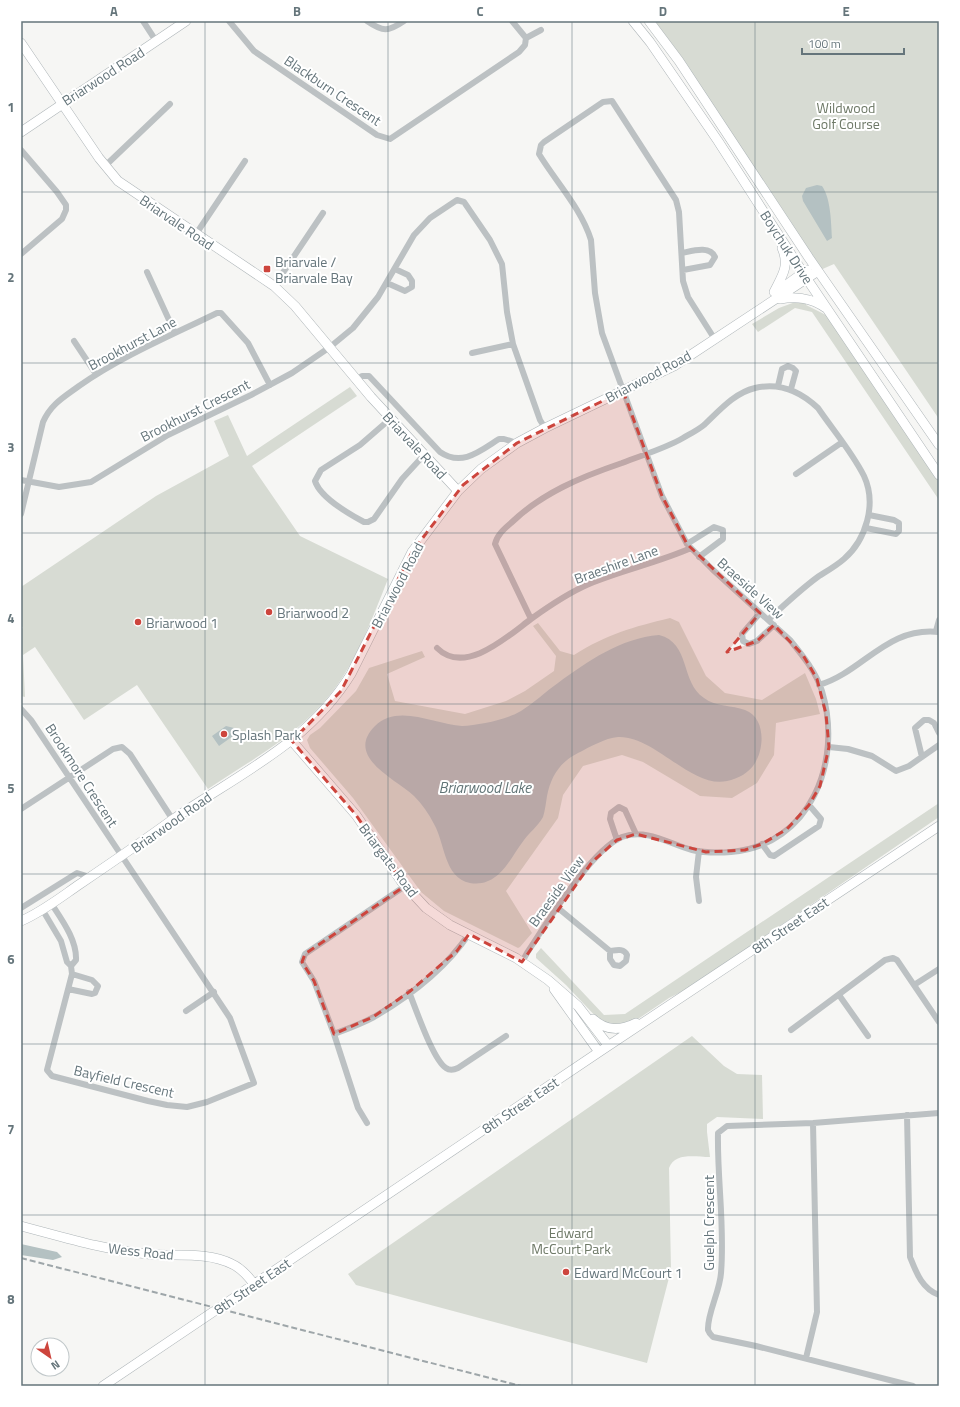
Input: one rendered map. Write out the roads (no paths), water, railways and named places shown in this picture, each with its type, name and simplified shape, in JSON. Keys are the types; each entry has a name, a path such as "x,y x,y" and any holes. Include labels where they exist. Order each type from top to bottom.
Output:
{"street":[{"path":"143,21 156,41"},
{"name":"Briarwood Road","path":"21,132 186,21"},
{"name":"Blackburn Crescent","path":"229,21 254,51 377,135 390,139 519,52 525,45 526,38 541,30"},
{"path":"367,21 384,30 389,30 404,21"},
{"path":"512,21 526,38"},
{"name":"Boychuk Drive","path":"633,21 753,194 805,276 939,474"},
{"name":"Boychuk Drive","path":"649,21 679,61 816,268 939,445"},
{"name":"Briarvale Road","path":"21,43 105,166 118,181 274,286 296,306 390,419 458,491"},
{"name":"Braeside View","path":"522,962 558,908 592,862 609,844 636,834 656,837 699,851 733,852 762,844 787,829 809,805 820,786 829,747 826,714 819,685 803,655 790,640 689,546 662,496 602,333 597,313 588,230 539,154 541,145 603,102 612,102 673,192 679,212 682,253"},
{"path":"105,166 170,104"},
{"path":"21,150 62,198 66,210 62,220 21,254"},
{"path":"196,234 245,161"},
{"name":"Brookhurst Crescent","path":"21,480 59,487 91,482 168,435 292,373 330,347 365,314 387,283 414,235 430,218 453,201 464,202 493,245 502,264 507,312 513,344"},
{"path":"274,286 323,213"},
{"path":"773,227 786,261 783,276 774,297 808,299 830,311"},
{"path":"683,270 710,265 715,257 713,253 707,250 682,253 683,270 688,298 714,338"},
{"path":"387,283 405,291 412,287 410,277 395,268"},
{"name":"Briarwood Road","path":"21,921 42,910 292,741 322,713 341,690 359,659 412,552 458,491 481,469 517,443 545,428 674,366 714,338 733,326 742,323 774,297 816,268"},
{"path":"147,272 175,333"},
{"name":"Brookhurst Lane","path":"21,514 43,422 48,411 54,404 96,374 130,354 217,313 222,313 248,343 270,385"},
{"path":"74,341 96,374"},
{"path":"472,353 513,344 538,414 545,428"},
{"path":"778,386 782,369 788,366 796,371 791,389"},
{"name":"Briarvale Road","path":"356,380 362,376 369,376 440,452 446,456 458,459 471,457 499,439 517,443"},
{"path":"531,619 496,544 496,539 515,519 554,491 578,479 647,454 682,438 698,429 733,398 744,392 754,388 778,386 791,389 808,399 818,408 864,477 869,496 869,515 866,528 853,549 844,559 818,577 768,620"},
{"path":"390,419 360,445 321,470 315,481 317,486 338,506 364,522 368,522 374,519 402,479 424,455"},
{"path":"796,474 841,443"},
{"path":"866,528 891,534 896,534 900,531 899,523 894,520 869,515"},
{"name":"Braeshire Lane","path":"437,648 443,654 453,657 466,657 480,653 500,642 531,619 574,591 588,584 671,556 689,546 714,527 723,530 723,539 700,557"},
{"path":"760,613 742,634 743,641 749,644 757,641 774,625"},
{"path":"819,685 835,679 886,643 907,634 938,631 939,620"},
{"name":"Brookmore Crescent","path":"21,709 31,720 121,857"},
{"path":"922,757 915,728 918,724 929,720 934,724 939,733"},
{"name":"Briargate Road","path":"292,741 356,815 405,886 439,918 522,962 548,980 578,1006 608,1045"},
{"path":"829,747 848,749 872,756 896,771 909,766 939,745"},
{"path":"21,809 113,749 122,748 130,754 173,820"},
{"path":"762,844 770,855 774,856 818,826 821,819 809,805"},
{"path":"617,840 610,819 611,812 619,807 625,810 636,834"},
{"name":"8th Street East","path":"103,1386 608,1045 939,826"},
{"path":"699,851 696,877 699,901"},
{"name":"Bayfield Crescent","path":"42,910 58,935 67,962 71,966 72,974 47,1070 49,1074 167,1106 187,1107 207,1102 254,1083 230,1018 214,992 121,857"},
{"path":"21,908 77,873 90,877"},
{"path":"367,1123 358,1108 334,1034 314,981 302,962 305,954 405,886"},
{"name":"Bayfield Crescent","path":"51,903 71,937 75,948 76,960 71,966"},
{"path":"558,908 610,951"},
{"path":"334,1034 373,1017 409,992 457,951 469,934"},
{"path":"791,1030 885,960 893,958 897,960 939,1022"},
{"path":"914,985 939,969"},
{"path":"68,989 92,994 95,993 98,986 92,980 72,974"},
{"name":"Briargate Road","path":"548,980 569,1012 599,1052"},
{"path":"186,1012 214,992"},
{"path":"409,992 435,1052 445,1068 449,1070 458,1068 506,1036"},
{"path":"839,995 868,1036"},
{"path":"578,1006 598,1024 614,1029 631,1025 662,1010"},
{"name":"Guelph Crescent","path":"913,1386 806,1358 713,1337 708,1331 720,1285 722,1256 718,1132 727,1126 813,1123 939,1113"},
{"path":"907,1115 910,1257 916,1274 924,1285 939,1295"},
{"path":"806,1358 817,1312 813,1123"},
{"name":"Wess Road","path":"21,1226 94,1246 147,1254 207,1256 232,1264 248,1276 254,1284"}],"water":[{"path":"817,185 822,186 829,204 832,238 827,241 803,201 802,196 806,188"},
{"name":"Briarwood Lake","path":"659,635 669,639 676,646 681,654 691,683 696,691 704,698 714,703 745,710 752,714 756,719 760,726 762,741 758,756 753,766 743,775 735,779 727,781 714,781 700,777 645,744 632,739 618,737 603,741 572,757 557,770 551,782 543,817 524,840 503,870 489,881 470,883 461,880 450,867 438,832 423,806 406,789 376,766 369,757 365,748 367,737 375,726 384,719 395,716 417,717 462,726 500,719 521,711 553,686 606,652 631,641"},
{"name":"Splash Park","path":"226,726 234,728 233,736 219,746 212,736"},
{"path":"21,1244 57,1252 62,1257 53,1260 21,1255"}],"railway":[{"path":"21,1258 521,1386"}],"place":[{"name":"Briarvale / Briarvale Bay","path":"267,269"},
{"name":"Briarwood 2","path":"269,612"},
{"name":"Briarwood 1","path":"138,622"},
{"name":"Splash Park","path":"224,734"},
{"name":"Edward McCourt 1","path":"566,1272"}],"park label":[{"name":"Wildwood Golf Course","path":"846,116"},
{"name":"Edward McCourt Park","path":"571,1240"}]}
